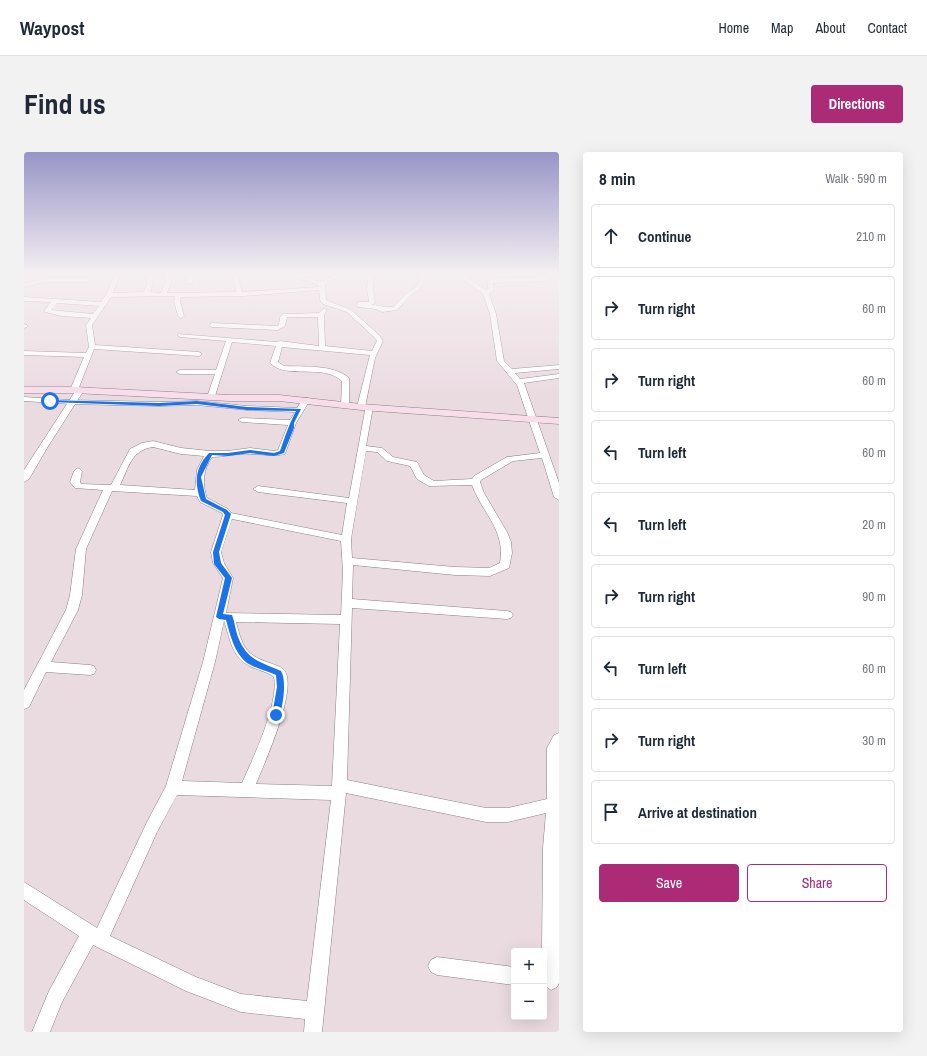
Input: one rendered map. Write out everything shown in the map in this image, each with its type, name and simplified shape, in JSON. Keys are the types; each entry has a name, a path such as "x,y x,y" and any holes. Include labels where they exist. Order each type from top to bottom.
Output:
{"main road":[{"path":"24,390 77,390 306,400 365,407 559,421"}],"street":[{"path":"24,479 72,401 92,347 92,338 89,325 94,316 63,314"},
{"path":"313,1032 339,789 347,603 346,539 363,448 365,407 374,353 380,341 377,336 352,314"},
{"path":"493,314 498,336 501,361 520,381 545,455 557,483 559,497"},
{"path":"212,325 278,328 282,326 283,317 285,315 320,315 322,348"},
{"path":"180,335 280,343 374,353"},
{"path":"210,397 230,339"},
{"path":"280,343 274,363 277,366 282,368 332,371 343,377 346,380 345,405"},
{"path":"92,347 200,354"},
{"path":"24,353 89,355"},
{"path":"510,372 558,368"},
{"path":"180,372 219,372"},
{"path":"520,381 559,376"},
{"path":"24,399 159,404 197,403 247,408 300,410"},
{"path":"24,703 72,610 76,595 81,549 112,488 133,451 142,446 153,444 181,451 210,454 228,454 250,451 279,453 283,450 292,423 306,400"},
{"path":"242,420 292,423"},
{"path":"363,448 379,450 390,459 414,464 420,476 432,484 475,482"},
{"path":"210,454 207,457 198,477 203,500 228,514 346,539"},
{"path":"475,482 477,478 510,459 545,455"},
{"path":"78,471 76,482 78,486 148,488 201,493"},
{"path":"347,561 455,571 490,572 505,564 508,556 507,541 500,525 484,503 475,482"},
{"path":"258,489 352,501"},
{"path":"41,1032 56,997 95,936 173,788 209,662 224,617 228,578 218,564 216,552 228,514"},
{"path":"347,603 507,615"},
{"path":"224,617 346,620"},
{"path":"224,617 240,651 249,660 274,670 281,676 281,687 276,715 246,790"},
{"path":"43,667 90,670"},
{"path":"551,981 551,848 554,805 554,748 559,739"},
{"path":"173,788 246,790 339,789 486,815 508,815 537,807 554,805"},
{"path":"24,890 95,936 192,985 241,1003 315,1011"},
{"path":"437,966 511,976"}],"route":[{"path":"50,401 159,404 197,403 247,408 300,410 292,423 282,452 274,454 250,451 236,454 210,454 207,457 198,477 203,500 228,514 216,552 218,564 226,573 228,578 219,617 229,617 240,651 249,660 274,670 281,676 281,687 276,715"}]}
